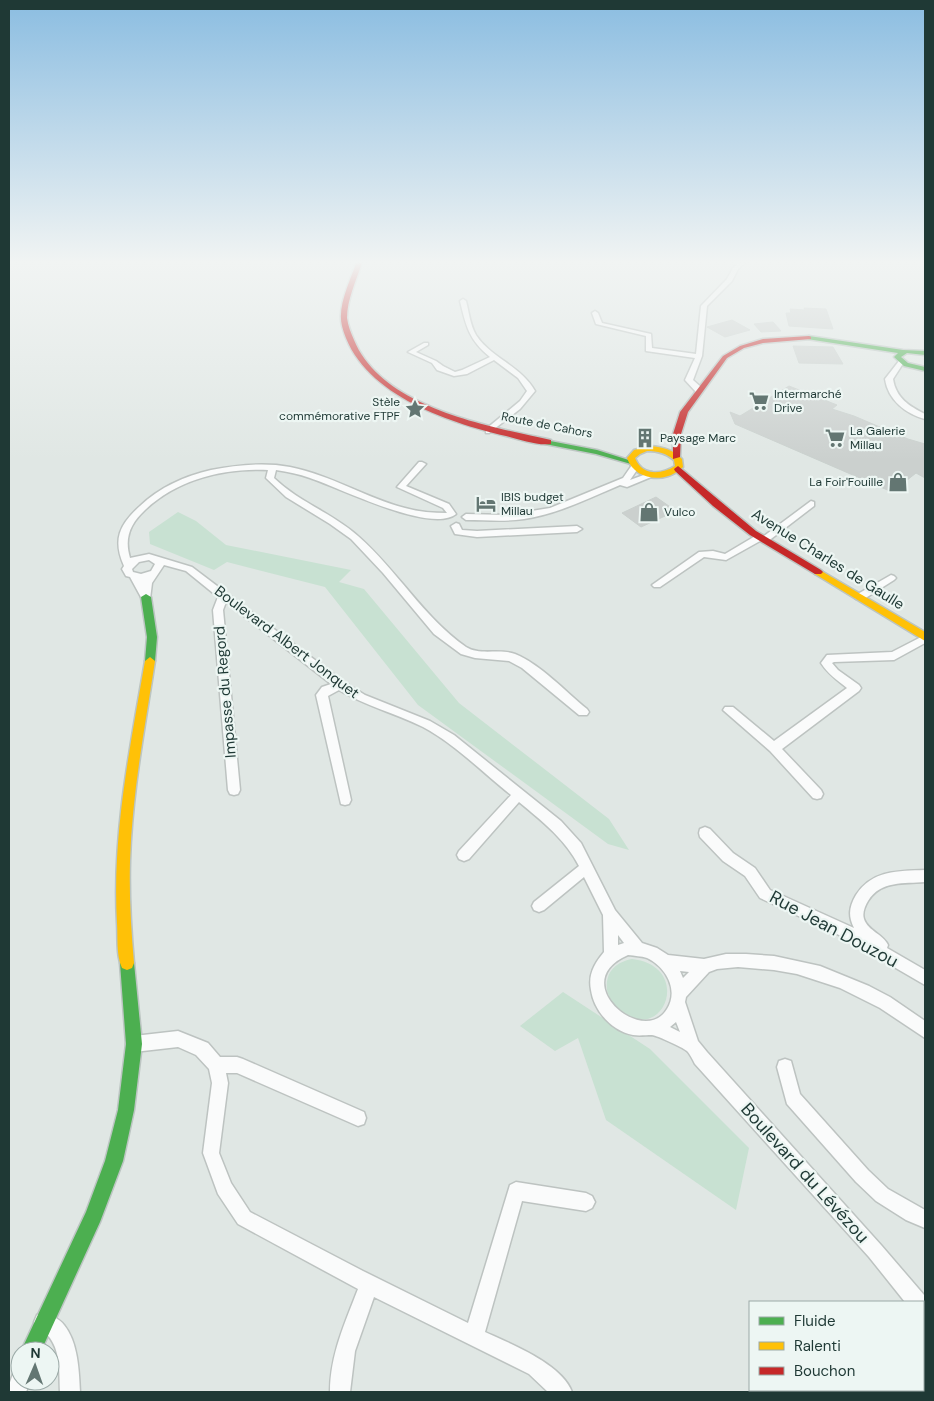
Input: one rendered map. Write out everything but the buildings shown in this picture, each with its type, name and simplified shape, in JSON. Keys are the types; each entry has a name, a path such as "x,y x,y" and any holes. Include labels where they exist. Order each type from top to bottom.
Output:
{"main road":[{"name":"Route de Cahors","path":"345,328 350,344 362,360 378,376 423,404 454,418 491,429 616,452 633,461"},
{"path":"716,504 633,461 646,449 661,450 672,444 677,436 684,414 701,387 726,357 753,345 775,340 826,338 861,344 912,367 925,369"},
{"path":"900,360 925,353"},
{"path":"677,436 677,463"},
{"path":"661,450 677,463 716,504"},
{"path":"658,475 677,463"},
{"name":"Avenue Charles de Gaulle","path":"716,504 762,539 925,638"},
{"path":"36,1341 94,1216 114,1162 126,1110 134,1044 124,932 124,845 130,786 151,655 152,637 146,597"}],"street":[{"path":"471,328 473,335 494,357 528,384 531,392 526,402 491,429"},
{"path":"619,328 649,335 648,350 699,356"},
{"path":"701,328 699,356 689,380 701,387"},
{"path":"426,344 411,352 434,362 440,368 454,374 464,372 494,357"},
{"path":"900,360 889,379 892,393 907,407 925,417"},
{"path":"456,526 466,519 489,519 541,513 601,491 626,480 633,461"},
{"path":"422,464 401,487 446,506 448,517 456,526 458,532 477,534 577,529"},
{"path":"146,597 135,577 129,574 121,545 122,537 133,517 147,503 173,486 209,473 232,468 273,467 309,476 380,504 428,516 448,517 462,514 466,519"},
{"path":"273,467 270,478 274,482 285,492 326,516 354,536 438,631 451,643 474,654 511,657 526,665 583,712"},
{"path":"601,491 658,475"},
{"path":"657,585 702,554 726,557 762,539 811,504"},
{"path":"121,545 130,554 144,558"},
{"path":"128,566 135,560 153,558 156,569 147,583 146,597"},
{"name":"Boulevard Albert Jonquet","path":"135,577 156,569 179,566 189,568 340,685 361,698 426,724 450,738 519,794 576,847 610,915 637,948"},
{"path":"860,598 891,578"},
{"name":"Impasse du Regord","path":"224,595 218,610 234,790"},
{"path":"774,748 855,688 834,672 826,663 831,658 894,656 925,638"},
{"path":"340,685 326,690 322,695 345,800"},
{"path":"729,710 774,748 817,794"},
{"path":"464,855 519,794"},
{"name":"Rue Jean Douzou","path":"705,833 728,857 750,872 765,894 844,930 925,978"},
{"path":"538,906 587,866"},
{"path":"925,876 878,882 870,887 860,900 856,912 856,921 865,933 925,978"},
{"name":"Boulevard Albert Jonquet","path":"610,915 611,954"},
{"path":"679,998 678,981 666,962 637,948 628,948 611,954 603,961 598,971 596,982 602,1005 610,1015 621,1023 644,1029 654,1028 671,1018 679,998 705,966"},
{"path":"666,962 705,966 720,962 782,963 821,973 870,994 925,1030"},
{"name":"Boulevard du Lévézou","path":"679,998 692,1045"},
{"name":"Boulevard du Lévézou","path":"654,1028 692,1045 916,1301"},
{"path":"134,1044 158,1039 178,1039 202,1049 216,1065 220,1083 211,1153 224,1188 244,1218 369,1284 536,1367 562,1392"},
{"path":"216,1065 236,1065 358,1118"},
{"path":"785,1067 793,1098 862,1176 882,1195 912,1214 925,1219"},
{"path":"474,1336 516,1191 586,1202"},
{"path":"340,1392 339,1372 345,1349 369,1284"},
{"path":"44,1322 57,1332 67,1352 70,1392"}],"green space":[{"path":"178,512 196,521 226,545 351,570 339,582 364,589 459,703 609,819 629,850 608,844 418,705 325,587 227,562 214,570 150,544 149,532"},
{"path":"632,959 651,965 662,975 667,987 666,1000 660,1011 650,1018 637,1019 621,1012 610,1000 607,984 610,973 617,965"},
{"path":"563,992 650,1049 749,1148 736,1210 606,1120 578,1038 555,1051 520,1026"}],"traffic: fast":[{"path":"809,338 904,352"},
{"path":"925,353 906,351 897,357 906,365 925,369"},
{"path":"548,442 597,452 631,462"},
{"path":"146,597 152,637 150,661"},
{"path":"36,1341 94,1216 114,1161 126,1110 134,1044 127,963"}],"traffic: slow":[{"path":"646,449 659,449 671,453 678,459 679,467 666,474 644,474 638,470 631,458 637,452 646,449"},
{"path":"818,572 925,637"},
{"path":"127,963 123,904 124,844 131,775 150,661"}],"traffic: jam":[{"path":"346,328 356,352 375,374 400,393 460,421 548,442"},
{"path":"676,457 677,434 684,412 725,357 742,347 763,341 809,338"},
{"path":"678,469 716,504 753,533 818,572"}],"place":[{"name":"Intermarché Drive","path":"759,401"},
{"name":"Stèle commémorative FTPF","path":"415,409"},
{"name":"Paysage Marc","path":"645,438"},
{"name":"La Galerie Millau","path":"835,438"},
{"name":"La Foir'Fouille","path":"898,482"},
{"name":"IBIS budget Millau","path":"486,504"},
{"name":"Vulco","path":"649,512"}]}
